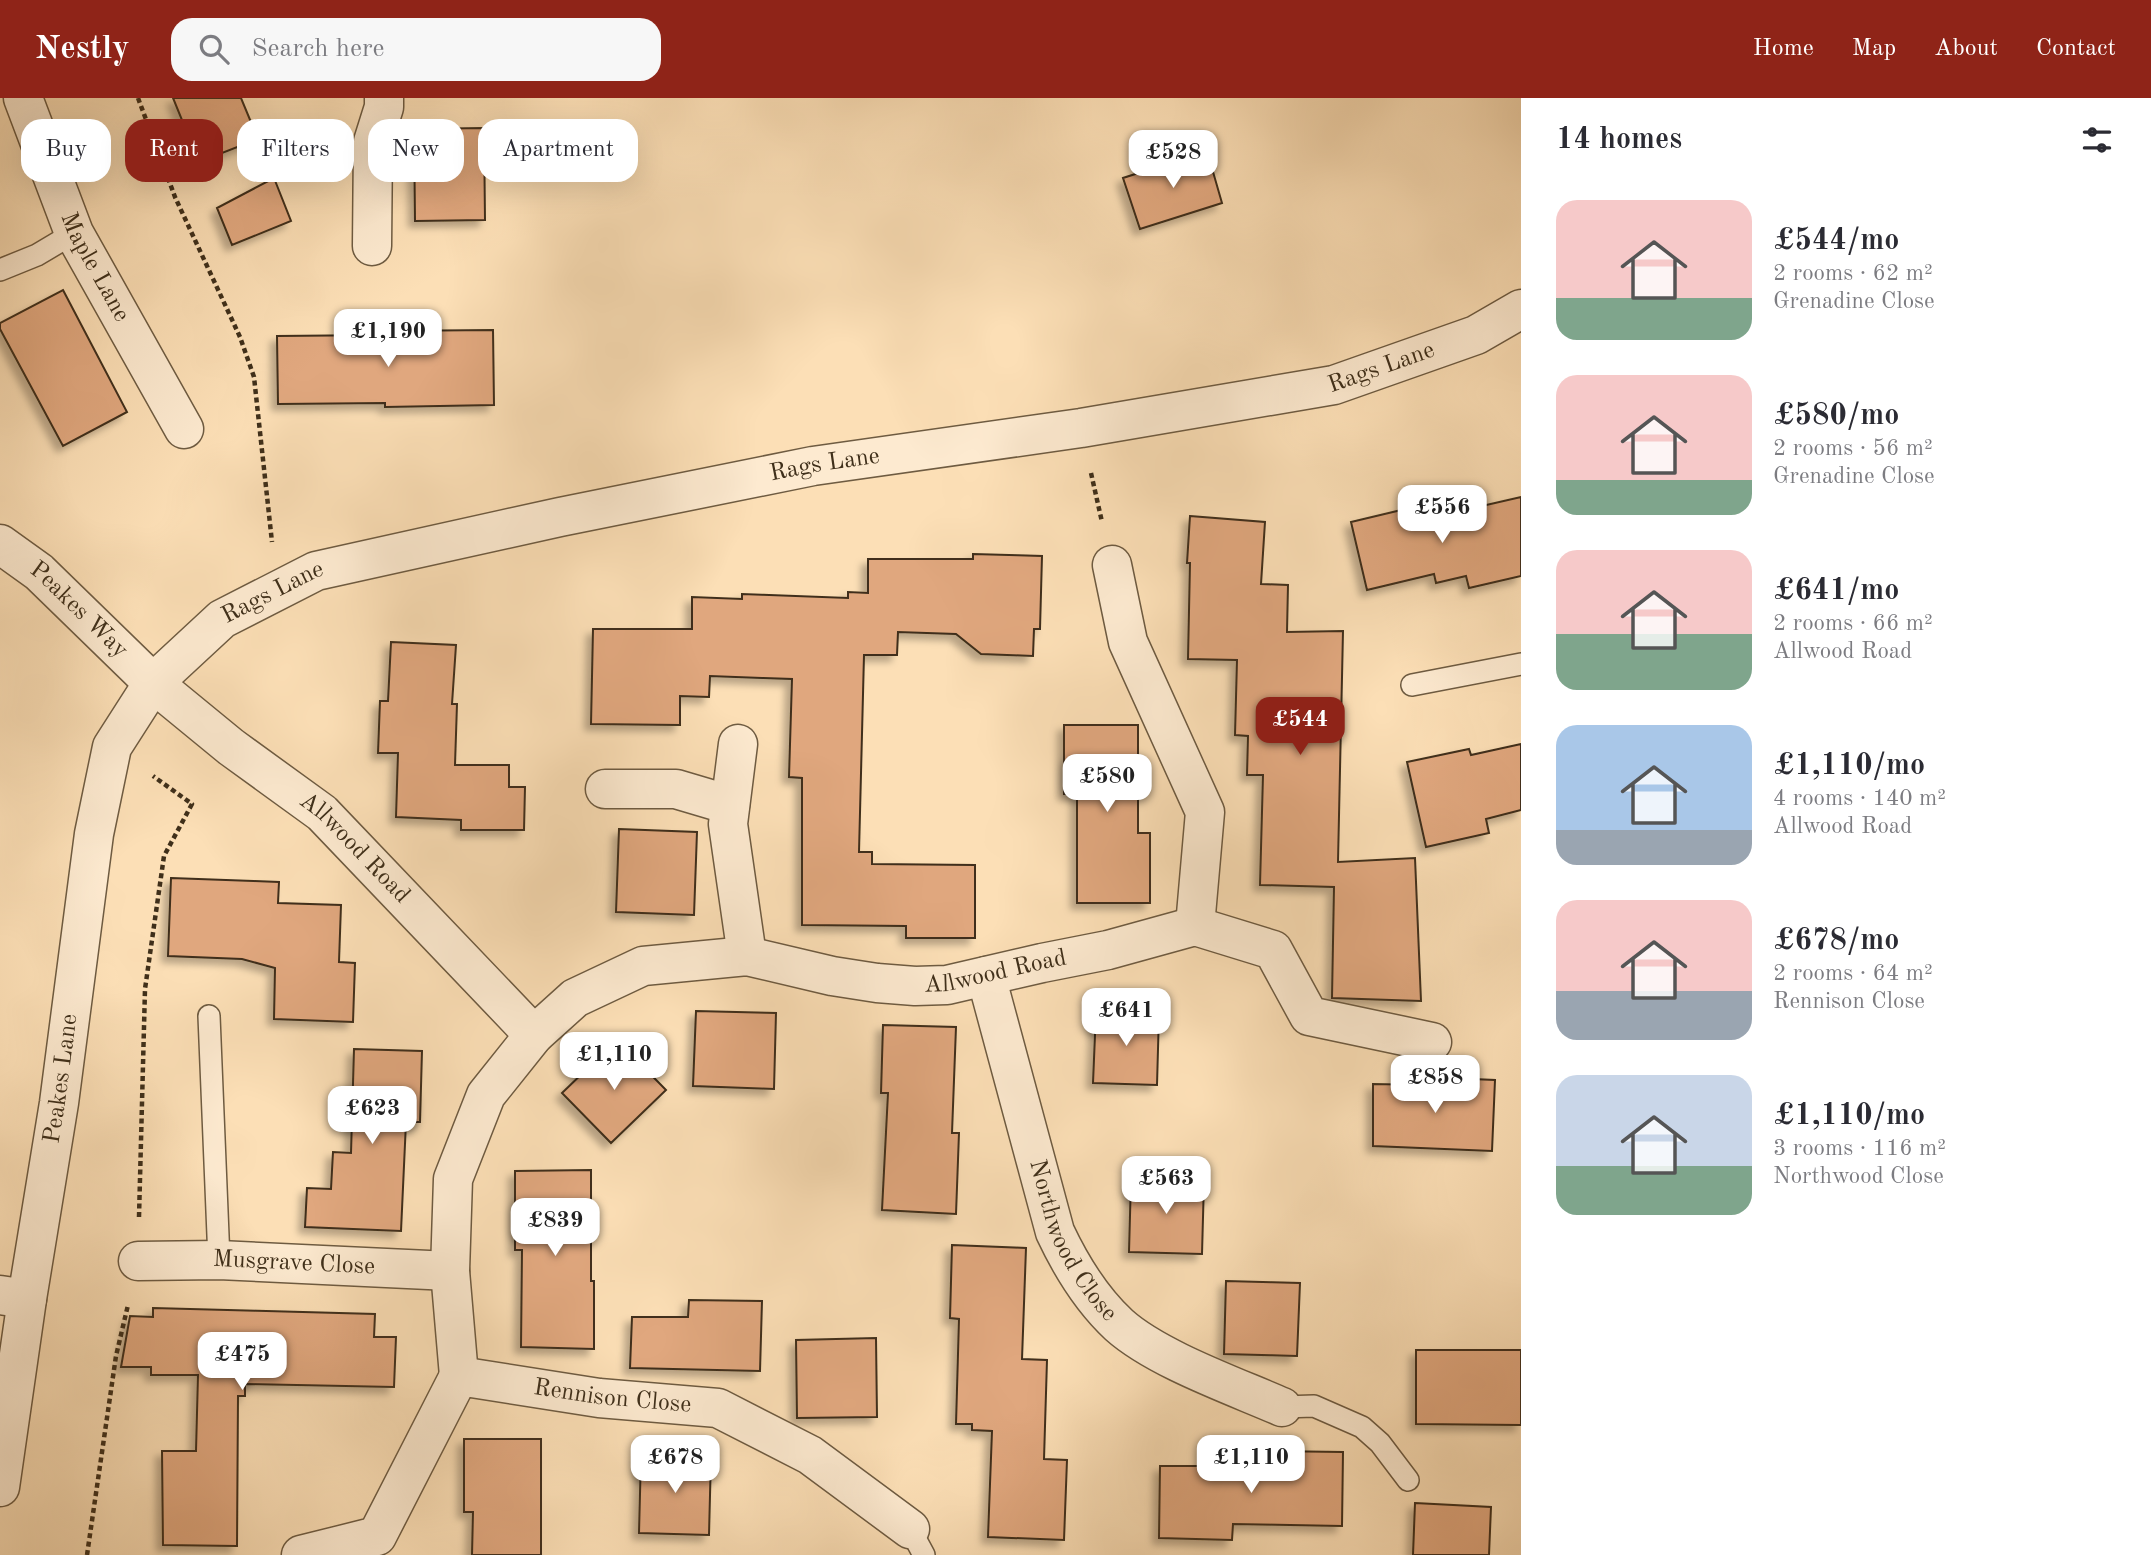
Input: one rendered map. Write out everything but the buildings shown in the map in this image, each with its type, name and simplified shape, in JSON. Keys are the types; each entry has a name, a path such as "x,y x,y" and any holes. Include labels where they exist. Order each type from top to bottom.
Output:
{"street":[{"name":"Maple Lane","path":"23,98 74,233 184,429"},
{"path":"372,246 373,142 384,107 384,98"},
{"name":"Rags Lane","path":"153,683 222,619 316,571 573,514 813,466 1081,428 1335,385 1476,335 1521,309"},
{"name":"Peakes Way","path":"0,544 39,572 153,683"},
{"path":"1112,565 1128,642 1205,812 1195,926 1273,950 1309,1016 1432,1042"},
{"name":"Peakes Lane","path":"0,1488 14,1297 59,1103 94,834 112,747 153,683"},
{"name":"Allwood Road","path":"153,683 231,747 322,813 534,1035"},
{"path":"738,744 728,824 747,956"},
{"path":"605,789 676,789 730,805"},
{"name":"Allwood Road","path":"460,1376 450,1271 453,1180 486,1095 534,1035 575,998 643,966 747,956 832,976 877,983 947,985 1108,950 1195,926"},
{"name":"Northwood Close","path":"986,976 1055,1232 1069,1263 1119,1325 1146,1344 1282,1407"},
{"name":"Musgrave Close","path":"138,1261 219,1260 450,1271"},
{"path":"301,1555 384,1545 460,1376"},
{"name":"Rennison Close","path":"460,1376 599,1398 718,1408 810,1455 917,1542"}],"lane":[{"path":"0,270 37,256 74,233"},
{"path":"1412,685 1521,664"},
{"path":"209,1016 219,1260"},
{"path":"1282,1407 1314,1406 1362,1427 1380,1443 1408,1480"}],"path":[{"path":"138,98 175,197 240,337 254,377 280,589"},
{"path":"1081,428 1112,565"},
{"path":"87,1555 116,1356 138,1261 145,989 164,856 192,804 112,747"}]}
